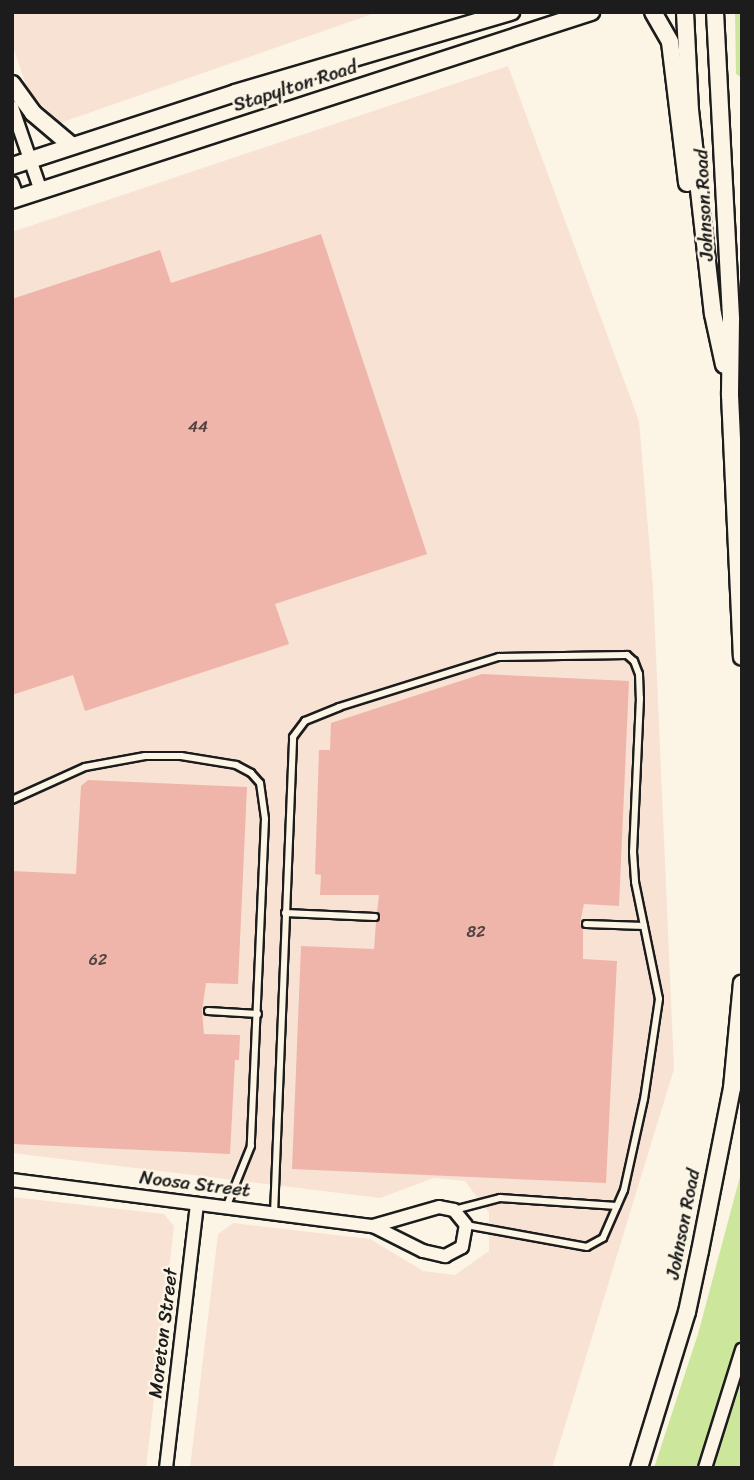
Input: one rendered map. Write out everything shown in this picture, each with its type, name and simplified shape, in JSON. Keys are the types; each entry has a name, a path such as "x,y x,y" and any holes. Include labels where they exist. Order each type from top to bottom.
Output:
{"main road":[{"name":"Stapylton Road","path":"12,166 235,93 511,12"},
{"name":"Stapylton Road","path":"14,194 41,191 591,12"},
{"name":"Johnson Road","path":"653,12 670,42 688,187 703,224"},
{"name":"Johnson Road","path":"685,12 690,110 713,314 730,395"},
{"name":"Johnson Road","path":"715,12 731,320 730,395 742,657"},
{"path":"12,84 33,113 72,146"},
{"name":"Johnson Road","path":"639,1468 687,1312 700,1251 732,1088 742,983"}],"street":[{"path":"12,107 41,191"},
{"name":"Noosa Street","path":"12,1180 373,1226 423,1251 445,1256 462,1247 466,1225"},
{"name":"Moreton Street","path":"166,1468 197,1204"},
{"name":"Noosa Street","path":"373,1226 439,1208 454,1210"},
{"path":"454,1210 466,1225"},
{"path":"705,1468 742,1350"}],"lane":[{"path":"274,1214 292,737 305,721 339,707 499,657 627,655 634,661 639,686 633,852 659,999 644,1099 624,1190 603,1238 587,1247 466,1225"},
{"path":"12,800 85,767 145,756 181,756 236,765 251,773 260,783 265,819 251,1146 226,1208"},
{"path":"285,914 375,916"},
{"path":"586,924 644,926"},
{"path":"208,1011 258,1014"},
{"path":"454,1210 500,1198 617,1206"}],"shaded area":[{"path":"12,12 378,12 60,123 28,91 12,44"},
{"path":"508,66 639,421 653,587 674,1069 552,1468 190,1468 218,1234 233,1223 370,1239 423,1271 455,1275 489,1251 489,1213 465,1181 434,1178 380,1198 12,1153 12,232"},
{"path":"12,1197 164,1214 174,1226 146,1468 12,1468"}],"green space":[{"path":"735,12 742,12 742,78 736,74"},
{"path":"742,1169 742,1468 654,1468 698,1334"}],"building":[{"path":"321,234 427,554 275,604 289,644 85,711 73,675 12,695 12,299 160,250 171,283"},
{"path":"482,674 629,681 619,906 584,904 580,923 583,929 583,959 617,961 606,1183 292,1169 301,946 374,949 376,922 381,918 377,912 379,895 320,895 321,875 315,874 319,750 330,750 331,723"},
{"path":"88,780 247,787 238,984 206,983 202,1011 204,1034 240,1035 239,1060 235,1060 230,1154 12,1144 12,871 76,874 81,786"}]}
